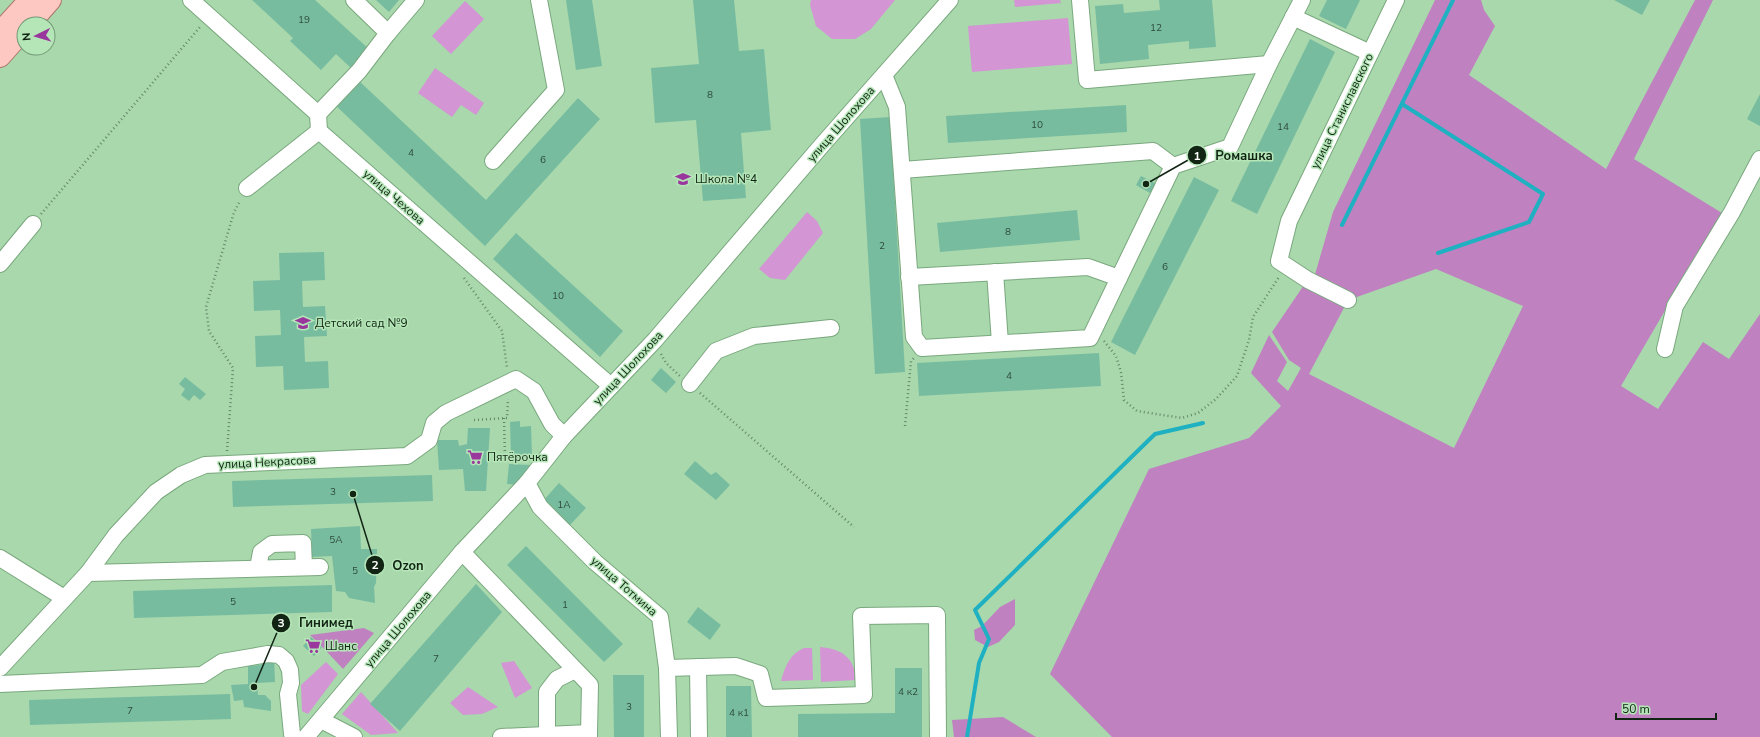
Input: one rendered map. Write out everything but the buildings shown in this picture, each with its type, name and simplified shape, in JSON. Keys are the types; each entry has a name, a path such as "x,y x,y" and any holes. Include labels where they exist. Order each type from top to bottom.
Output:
{"main road":[{"path":"0,32 29,0"},
{"path":"37,16 51,0"},
{"path":"0,57 16,39"}],"street":[{"path":"191,0 318,114 319,131 247,188"},
{"path":"354,0 388,33"},
{"path":"318,114 359,71 416,0"},
{"path":"493,161 556,90 539,0"},
{"name":"улица Шолохова","path":"306,737 322,720 462,552 527,483 564,436 655,340 950,0"},
{"path":"1080,0 1087,80 1269,64"},
{"path":"884,75 897,107 914,337 922,348 1090,338 1173,166 1230,148 1269,64 1302,0"},
{"name":"улица Станиславского","path":"1286,265 1279,261 1288,221 1396,0"},
{"path":"1293,18 1370,53"},
{"name":"улица Чехова","path":"319,131 612,386"},
{"path":"902,170 1153,151 1173,166"},
{"path":"1665,349 1675,306 1732,212 1760,159"},
{"path":"0,264 33,224"},
{"path":"1286,265 1308,280 1348,300"},
{"path":"910,277 1088,267 1119,278"},
{"path":"995,272 1000,343"},
{"path":"690,384 716,351 754,336 831,328"},
{"path":"508,383 516,379 534,391 552,424 564,436"},
{"name":"улица Некрасова","path":"0,668 88,572 116,536 156,492 181,475 205,465 407,456 429,440 434,423 446,413 508,383"},
{"name":"улица Тотмина","path":"527,483 540,507 595,562 660,617 667,668 669,737"},
{"path":"88,572 312,567 303,543 272,544 261,552 258,568"},
{"path":"462,552 590,685 589,735 501,737"},
{"path":"0,558 64,598"},
{"path":"667,668 736,666 760,674 766,698 864,695 861,616 937,615 938,737"},
{"path":"0,684 202,675 222,662 268,654 279,655 286,661 290,670 291,682 288,694 292,734 294,737"},
{"path":"698,667 699,737"},
{"path":"547,735 547,692 557,680 575,670"},
{"path":"322,720 354,737"}],"path":[{"path":"33,224 200,27"},
{"path":"227,464 233,368 209,331 206,307 234,212 247,188"},
{"path":"1094,330 1116,356 1124,400 1136,411 1182,418 1198,413 1216,399 1237,376 1249,340 1253,317 1286,265"},
{"path":"460,273 502,332 508,383 508,418 474,420"},
{"path":"655,340 666,363 854,527"},
{"path":"905,426 911,361 922,348"},
{"path":"504,418 505,458 531,458"}],"shaded area":[{"path":"811,0 895,0 871,29 855,39 832,39 816,26 810,5"},
{"path":"1014,0 1060,0 1061,3 1015,7"},
{"path":"1435,0 1481,0 1484,10 1495,26 1469,75 1606,169 1695,0 1713,0 1634,159 1722,213 1621,386 1658,409 1703,342 1729,359 1760,314 1760,737 1112,737 1050,674 1149,469 1249,438 1281,406 1251,373 1269,335 1287,362 1277,381 1288,391 1301,368 1289,360 1272,332 1304,285 1346,304 1309,374 1454,448 1523,306 1436,269 1354,298 1314,278 1333,212"},
{"path":"465,1 484,19 451,54 432,36"},
{"path":"1068,18 1072,64 972,72 968,26"},
{"path":"435,68 484,103 476,115 461,105 452,117 418,93"},
{"path":"807,212 817,221 823,233 785,280 770,278 759,269"},
{"path":"1015,599 1015,625 999,642 988,647 975,640 974,630 982,626 1000,607"},
{"path":"364,628 374,633 343,669 310,635"},
{"path":"820,647 841,652 846,656 853,665 856,680 821,682"},
{"path":"804,648 812,648 813,680 781,681 784,670 789,661 795,654"},
{"path":"514,661 532,688 515,698 501,663"},
{"path":"326,662 338,674 308,714 302,711 301,685"},
{"path":"468,687 498,707 482,714 463,715 450,703"},
{"path":"361,692 398,733 371,735 342,714"},
{"path":"1003,717 1036,737 954,737 952,720"}],"waterway":[{"path":"1342,225 1453,0"},
{"path":"1402,104 1543,194 1529,222 1438,253"},
{"path":"967,737 979,663 989,639 975,610 1155,434 1203,423"}],"place":[{"name":"Школа №4","path":"683,179"},
{"name":"Ромашка","path":"1146,184"},
{"name":"Детский сад №9","path":"303,323"},
{"name":"Пятёрочка","path":"475,457"},
{"name":"Ozon","path":"353,494"},
{"name":"Шанс","path":"313,646"},
{"name":"Гинимед","path":"254,687"}]}
